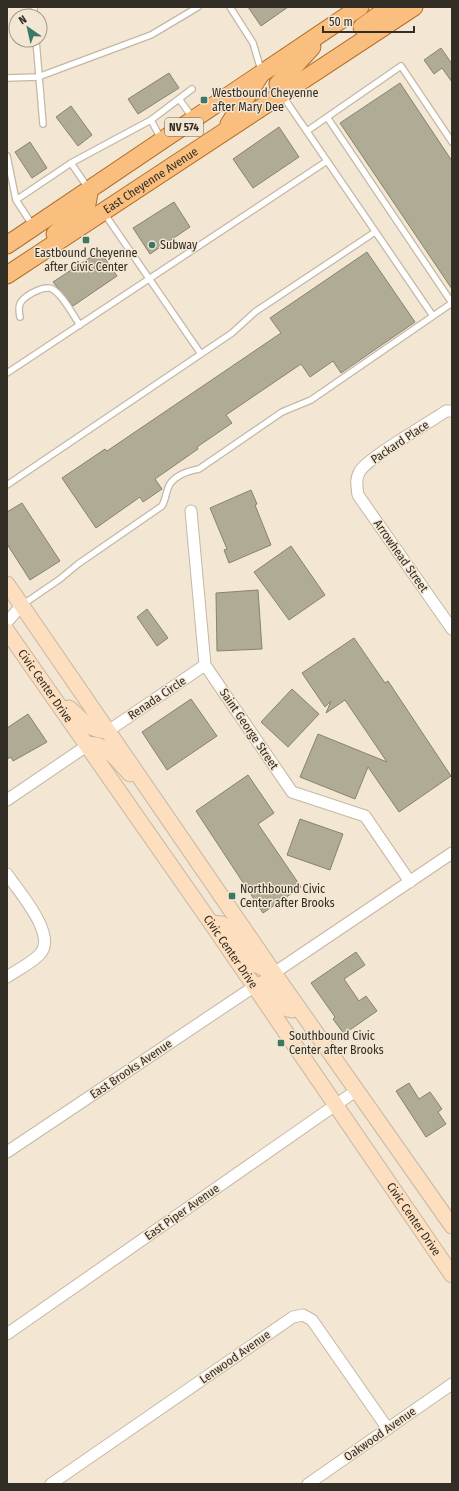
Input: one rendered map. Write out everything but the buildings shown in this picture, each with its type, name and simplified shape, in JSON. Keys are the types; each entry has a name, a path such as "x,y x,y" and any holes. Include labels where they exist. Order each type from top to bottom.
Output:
{"main road":[{"path":"341,54 342,46 351,36 390,7"},
{"name":"East Cheyenne Avenue","path":"7,276 414,7"},
{"name":"East Cheyenne Avenue","path":"7,245 328,29 350,11"},
{"path":"281,94 278,84 328,29"},
{"path":"223,132 239,110 262,73"},
{"path":"103,212 111,190 162,141"},
{"path":"24,264 87,204 89,190"},
{"name":"Civic Center Drive","path":"7,584 274,973 452,1226"},
{"name":"Civic Center Drive","path":"7,631 255,986 452,1275"},
{"path":"47,687 92,728 98,731 108,731"},
{"path":"88,745 94,744 102,746 155,799"},
{"path":"211,923 222,924 226,927 252,963 262,969 274,973"},
{"path":"255,986 264,983 287,1009 292,1010 297,1006"}],"street":[{"name":"Packard Place","path":"356,482 361,470 372,460 446,412 452,411"},
{"name":"Arrowhead Street","path":"356,482 358,495 452,629"},
{"name":"Saint George Street","path":"191,511 205,665 292,792 365,816 410,882"},
{"path":"7,622 21,606"},
{"name":"Renada Circle","path":"108,731 205,665"},
{"path":"7,800 88,745"},
{"path":"274,973 452,853"},
{"path":"7,874 44,929 46,942 41,954 7,977"},
{"name":"East Brooks Avenue","path":"7,1152 255,986"},
{"name":"East Piper Avenue","path":"7,1334 356,1090"},
{"name":"Lenwood Avenue","path":"51,1484 293,1317 303,1315 312,1320 388,1429"},
{"name":"Oakwood Avenue","path":"308,1484 452,1384"}],"lane":[{"path":"7,78 38,77 151,35 198,7"},
{"path":"230,7 253,43 262,73"},
{"path":"36,48 43,124"},
{"path":"307,131 401,66 452,142"},
{"path":"16,200 71,163 151,120 192,89"},
{"path":"281,94 433,316"},
{"path":"179,99 194,120"},
{"path":"21,606 60,579 78,564 162,506 166,499 170,485 185,472 199,469 282,412 311,400 452,303 327,117"},
{"path":"151,120 162,141"},
{"path":"7,156 16,200 34,227"},
{"path":"8,371 327,162"},
{"path":"71,163 89,190"},
{"path":"103,212 201,354"},
{"path":"7,485 232,333 255,312 375,232"},
{"path":"20,317 19,309 21,302 42,288 53,288 60,295 80,325"}],"place":[{"name":"Westbound Cheyenne after Mary Dee","path":"204,100"},
{"name":"Eastbound Cheyenne after Civic Center","path":"86,240"},
{"name":"Subway","path":"152,245"},
{"name":"Northbound Civic Center after Brooks","path":"232,896"},
{"name":"Southbound Civic Center after Brooks","path":"281,1043"}]}
